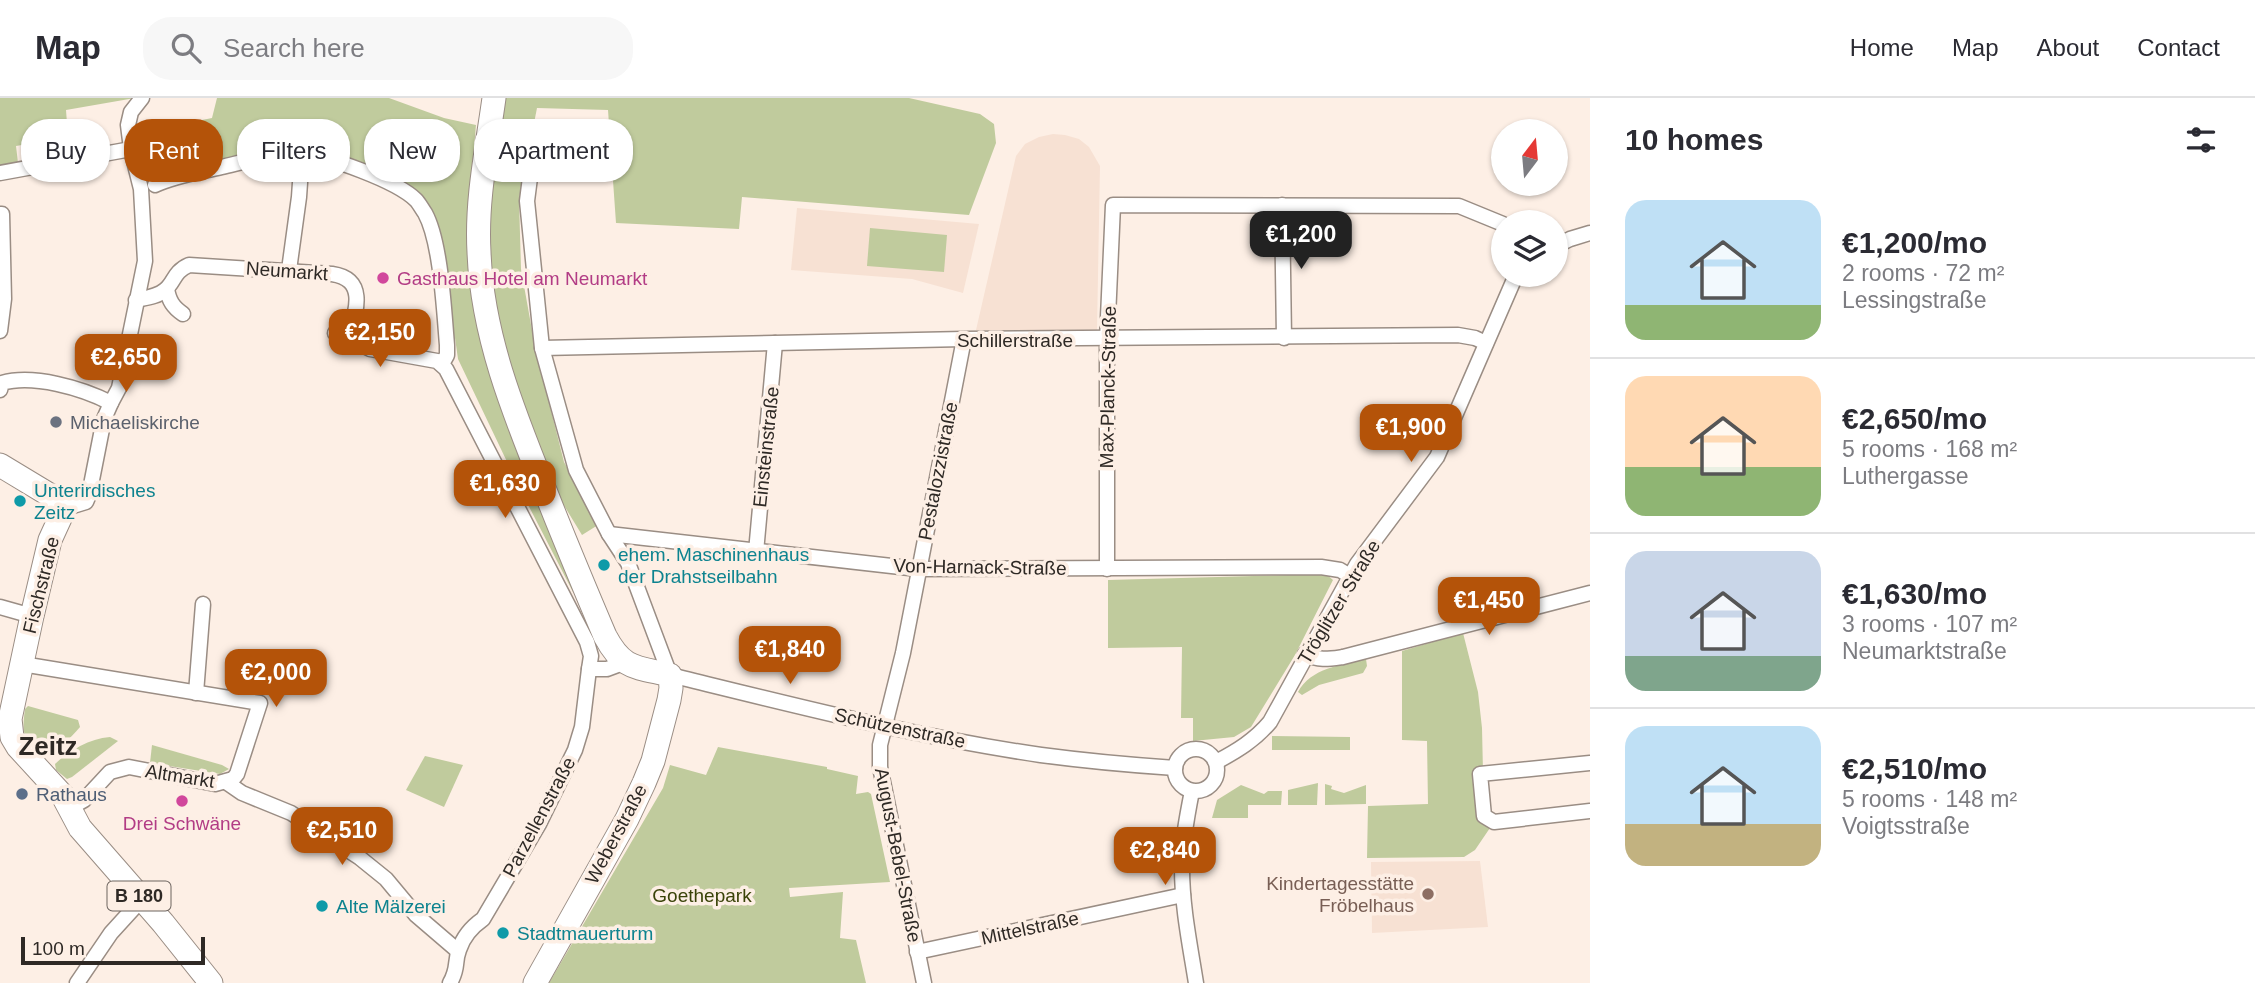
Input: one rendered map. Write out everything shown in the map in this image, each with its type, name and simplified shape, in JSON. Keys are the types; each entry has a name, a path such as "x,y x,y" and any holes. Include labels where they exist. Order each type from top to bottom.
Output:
{"main road":[{"path":"494,98 478,225 480,266 488,324 496,356 526,443 605,636 623,663"},
{"path":"0,465 53,497 61,506"},
{"name":"Fischstraße","path":"22,664 50,540 61,516 61,506"},
{"name":"Schützenstraße","path":"623,663 670,676"},
{"name":"B 180","path":"22,664 7,720 12,737 18,747 52,782 80,828 211,983"},
{"name":"Weberstraße","path":"536,983 627,819 644,783 653,761 669,700 670,676"}],"street":[{"path":"129,119 131,112 142,98"},
{"path":"0,173 124,150"},
{"path":"148,187 187,174 237,163"},
{"path":"335,333 350,332 362,345 370,349 437,360 442,364 447,355 435,244 426,215 416,200 401,190 373,175 350,167"},
{"path":"61,506 86,502 104,419 119,388 145,261 148,187 146,182"},
{"path":"289,270 300,182"},
{"path":"529,182 527,201 542,348 576,470 609,534 628,563 670,676"},
{"name":"Max-Planck-Straße","path":"1107,569 1107,340 1113,205 1282,205"},
{"path":"1284,338 1282,205 1460,206 1491,219"},
{"path":"0,331 4,299 1,214"},
{"path":"1568,240 1590,233"},
{"name":"Neumarkt","path":"136,300 155,296 167,289 180,269 189,265 332,274 347,279 356,292 358,302 350,332"},
{"name":"Tröglitzer Straße","path":"1216,762 1242,747 1270,722 1350,576 1437,457 1511,287"},
{"path":"167,289 169,300 175,309 183,314"},
{"name":"Schillerstraße","path":"542,348 1458,335 1486,343"},
{"name":"Pestalozzistraße","path":"884,726 903,653 964,340"},
{"name":"Einsteinstraße","path":"756,552 775,343"},
{"name":"Parzellenstraße","path":"442,364 587,642 591,656 582,727 575,750 539,824 483,919 472,927 458,951"},
{"path":"1,384 16,379 33,379 99,397 111,403"},
{"name":"Von-Harnack-Straße","path":"609,534 918,569 1321,567 1340,570 1350,576"},
{"path":"1306,654 1325,660 1343,657 1590,593"},
{"path":"196,693 203,604"},
{"path":"0,607 32,616"},
{"name":"Schützenstraße","path":"589,669 607,669 623,663"},
{"name":"Altmarkt","path":"22,664 260,703 237,774 226,782 215,784 130,767 117,769 110,772 84,800 70,808"},
{"name":"Schützenstraße","path":"670,676 884,726 1041,755 1175,768"},
{"name":"August-Bebel-Straße","path":"884,726 879,752 880,767 924,983"},
{"path":"1189,750 1205,751 1216,762 1216,777 1206,790 1192,791 1181,786 1176,779 1175,768 1181,754 1189,750"},
{"path":"1590,763 1480,774 1485,816 1494,822 1590,811"},
{"path":"226,782 242,793 290,813 360,858 386,880 416,915 458,951 457,971 450,983"},
{"path":"1192,791 1183,852 1183,895 1196,983"},
{"name":"Mittelstraße","path":"917,952 1183,895"},
{"path":"77,983 110,933 142,900"}],"shaded area":[{"path":"1053,134 1079,139 1089,147 1100,166 1097,330 976,330 1016,156 1025,144"},
{"path":"797,208 979,224 963,293 912,279 791,270"},
{"name":"Kindertagesstätte Fröbelhaus","path":"1480,861 1488,927 1372,933 1371,862"}],"green space":[{"path":"0,98 135,98 66,110 67,119 21,119 21,145 16,146 18,163 0,166"},
{"path":"217,98 389,98 449,119 364,119 364,173 350,166 350,119 237,119 237,162 223,165 223,119 207,119 212,118"},
{"path":"503,98 909,98 980,114 994,124 996,143 969,215 742,197 739,229 616,223 613,182 633,182 633,119 609,119 608,110 537,108 535,119 499,119"},
{"path":"460,122 474,125 468,215 472,281 579,590 573,592 458,359 455,338 451,338 426,204 382,182 460,182"},
{"path":"488,182 522,182 519,199 521,269 535,347 564,462 598,525 582,535 557,494 511,382 490,286"},
{"path":"870,228 947,235 944,272 867,266"},
{"path":"1326,574 1333,580 1295,655 1251,727 1234,737 1193,741 1193,718 1181,718 1182,647 1108,648 1108,580"},
{"path":"1463,633 1478,692 1482,728 1484,816 1494,822 1475,850 1464,857 1367,858 1368,806 1428,804 1427,741 1402,740 1402,651"},
{"path":"1366,659 1367,666 1363,673 1319,685 1302,695 1298,692 1319,673"},
{"path":"28,706 78,720 80,727 52,751 41,754 30,744 25,734 24,717"},
{"path":"1272,736 1350,737 1350,750 1272,750"},
{"path":"110,737 118,741 72,777 67,779 56,770 55,764 74,749 88,742"},
{"path":"152,745 229,769 220,774 150,763"},
{"name":"Goethepark","path":"718,747 827,767 858,776 856,794 871,794 890,882 789,888 790,897 843,892 840,938 856,940 866,983 549,983 663,788 670,765 706,775"},
{"path":"425,756 463,765 444,807 406,790"},
{"path":"1318,783 1317,805 1288,805 1288,790"},
{"path":"1325,784 1344,793 1366,785 1366,804 1325,805"},
{"path":"1241,785 1264,794 1268,791 1282,791 1281,805 1248,805 1248,818 1212,818 1217,800"}],"place":[{"name":"Gasthaus Hotel am Neumarkt","path":"383,278"},
{"name":"Michaeliskirche","path":"56,422"},
{"name":"Unterirdisches Zeitz","path":"20,501"},
{"name":"ehem. Maschinenhaus der Drahstseilbahn","path":"604,565"},
{"name":"Rathaus","path":"22,794"},
{"name":"Drei Schwäne","path":"182,801"},
{"name":"Kindertagesstätte Fröbelhaus","path":"1428,894"},
{"name":"Alte Mälzerei","path":"322,906"},
{"name":"Stadtmauerturm","path":"503,933"}],"district":[{"name":"Zeitz","path":"48,746"}]}
